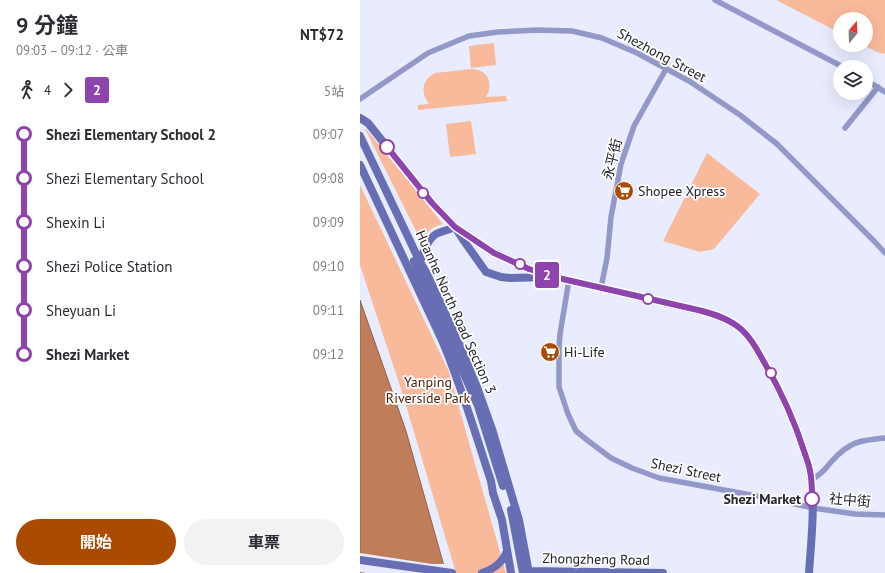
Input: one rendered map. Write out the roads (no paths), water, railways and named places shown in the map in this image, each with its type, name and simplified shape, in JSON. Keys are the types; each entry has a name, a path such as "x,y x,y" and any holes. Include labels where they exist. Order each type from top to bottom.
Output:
{"main road":[{"path":"360,118 368,123 432,203 455,227 486,272 501,277 511,278 554,277"},
{"name":"Huanhe North Road Section 3","path":"360,136 426,272 458,341 477,387 492,429 518,520 527,572"},
{"path":"360,144 417,267 478,406 510,510 527,572"},
{"name":"Huanhe North Road Section 3","path":"360,165 441,338 460,385 502,520 511,573"},
{"path":"420,262 431,238 455,227"},
{"path":"455,227 494,253 529,269 554,277 708,313 731,322 742,330 754,344 777,384 799,434 810,471 813,508 809,573"},
{"path":"460,385 469,398 476,415 508,522 510,539 507,553 502,561 496,566 482,573"},
{"path":"491,481 497,491 512,534 518,573"},
{"path":"360,560 452,573"},
{"path":"360,565 414,573"},
{"name":"Zhongzheng Road","path":"527,572 663,573"}],"street":[{"path":"716,0 833,62"},
{"name":"Shezhong Street","path":"360,98 428,53 469,36 498,32 537,30 572,31 602,38 637,53 702,89 777,144 885,253"},
{"name":"永平街","path":"601,288 607,258 611,217 621,164 634,126 666,68"},
{"path":"873,84 885,92"},
{"path":"845,128 878,87"},
{"name":"Shezi Street","path":"569,280 560,334 558,377 559,387 568,414 576,431 611,458 646,474 813,508"},
{"path":"811,480 819,476 836,457 853,444 867,440 885,438"},
{"name":"社中街","path":"813,508 855,514 885,515"}],"place":[{"name":"Shopee Xpress","path":"624,191"},
{"name":"Hi-Life","path":"550,352"},
{"name":"Shezi Market","path":"812,499"}],"park label":[{"name":"Yanping Riverside Park","path":"428,390"}]}
